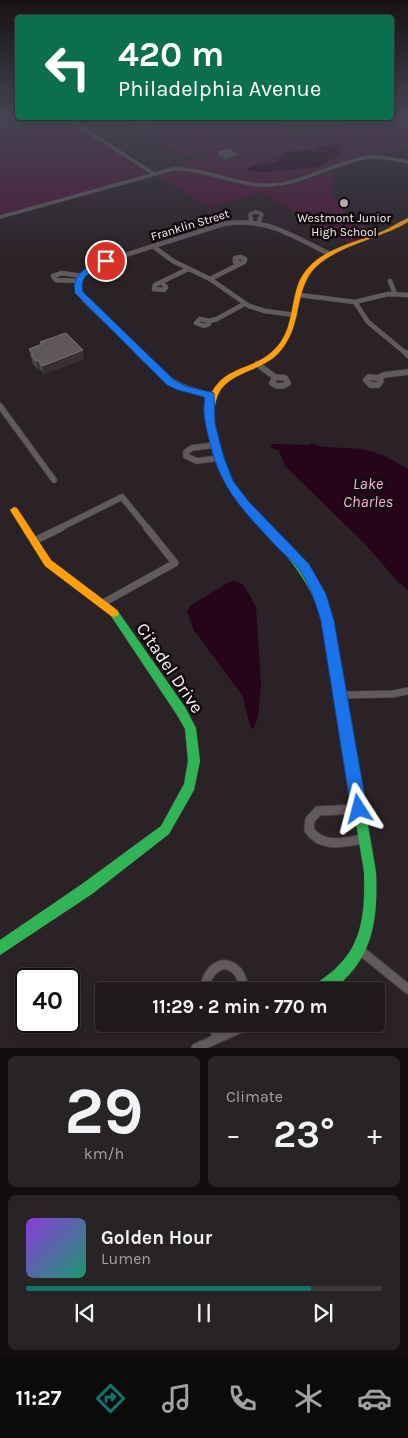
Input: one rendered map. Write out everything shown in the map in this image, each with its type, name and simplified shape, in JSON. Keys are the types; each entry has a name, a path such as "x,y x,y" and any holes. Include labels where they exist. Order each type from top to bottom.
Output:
{"street":[{"path":"140,165 154,174"},
{"path":"0,217 154,174 184,168 249,184 266,185 286,183 345,165"},
{"path":"259,221 262,215 259,212 250,214 251,220 280,228 330,254"},
{"name":"Franklin Street","path":"80,278 100,263 223,224 251,220"},
{"path":"331,982 361,951 370,919 372,898 328,621 316,586 296,557 240,498 224,473 208,414 211,396 227,379 257,364 282,346 290,334 304,279 318,262 330,254 395,228 408,220"},
{"path":"154,247 173,261 210,279 244,304 265,311 295,315"},
{"path":"210,279 240,263"},
{"path":"163,284 170,278 188,269"},
{"path":"62,273 80,278 56,280 53,276 62,273"},
{"path":"80,278 77,290 84,300 166,379 182,388 211,396"},
{"path":"390,281 395,294"},
{"path":"299,295 355,302 395,294 408,295"},
{"path":"355,302 368,322 408,355"},
{"path":"210,321 221,318 244,304"},
{"path":"257,364 275,377"},
{"path":"378,378 384,375 408,372"},
{"path":"0,406 54,480"},
{"path":"215,445 192,448 186,452 186,456 192,461 219,458"},
{"path":"34,541 122,497 175,563 103,603"},
{"name":"Citadel Drive","path":"0,948 87,889 165,830 190,786 194,761 190,728 181,711 118,620 103,603 48,563 14,510"},
{"path":"340,695 393,694 408,690"},
{"path":"359,809 322,810 317,812 309,820 309,830 317,841 325,844 364,839"},
{"path":"361,951 408,989"},
{"path":"205,982 207,974 214,967 223,964 233,967 239,973 242,982"},
{"path":"215,1032 217,1038"},
{"path":"196,1048 231,1032"}],"shaded area":[{"path":"0,165 137,165 146,171 146,174 0,216"},
{"path":"182,165 335,165 273,184 251,183 180,167"},
{"path":"184,170 260,186 261,191 262,188 285,187 329,172 335,173 331,197 348,202 344,215 377,233 349,244 261,192 209,208 158,175"}],"water":[{"path":"322,165 319,167 261,172 246,169 252,166"},
{"name":"Lake Charles","path":"311,443 334,448 368,450 408,469 408,590 398,582 365,544 285,466 279,451 270,447 272,444 308,445"},
{"path":"235,581 244,585 256,607 261,686 258,717 254,728 251,729 242,695 194,630 187,612 190,606 229,582"}],"building":[{"path":"66,333 83,350 42,366 31,355 33,354 29,349 42,344 40,342"}],"traffic: fast":[{"path":"262,524 302,568 316,592 328,621 370,872 370,909 364,940 348,967 331,982"},
{"path":"0,948 87,889 165,830 190,786 194,761 190,728 181,711 114,613"}],"traffic: slow":[{"path":"262,524 233,489 221,465 212,435 211,405 215,393 228,378 271,357 285,341 290,331 303,281 308,271 317,262 328,255 383,233 408,220"},
{"path":"14,510 48,563 114,613"}],"place":[{"name":"Westmont Junior High School","path":"344,203"}],"route":[{"path":"106,261 90,268 81,276 77,284 77,290 84,300 166,379 176,386 211,396 208,414 224,473 245,505 296,557 320,594 328,621 359,809"}]}
